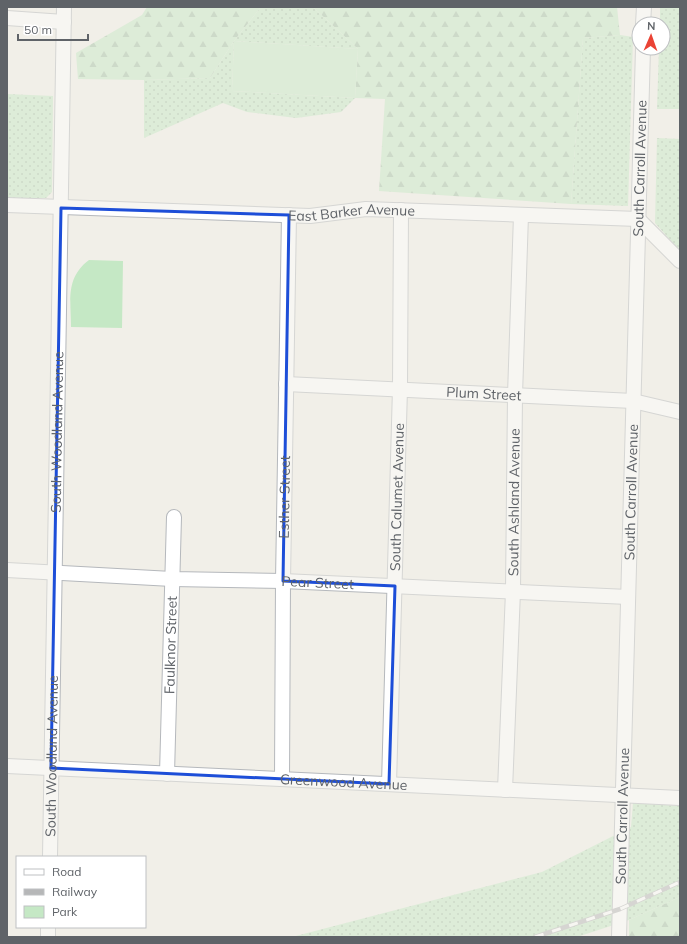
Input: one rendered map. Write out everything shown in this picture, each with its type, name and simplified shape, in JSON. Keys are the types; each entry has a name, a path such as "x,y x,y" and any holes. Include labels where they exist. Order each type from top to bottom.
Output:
{"street":[{"name":"South Woodland Avenue","path":"50,856 64,7"},
{"path":"7,18 64,22"},
{"name":"South Carroll Avenue","path":"619,937 643,56"},
{"name":"East Barker Avenue","path":"7,205 289,216 327,215 366,209 638,219"},
{"name":"South Calumet Avenue","path":"389,784 400,388 401,210"},
{"name":"South Ashland Avenue","path":"505,790 513,592 515,394 521,215"},
{"name":"Esther Street","path":"282,779 283,581 289,216"},
{"path":"638,219 680,261"},
{"name":"Plum Street","path":"286,384 400,388 633,401 680,412"},
{"name":"Faulknor Street","path":"167,774 174,517"},
{"name":"Pear Street","path":"7,570 172,579 283,581 628,597"},
{"name":"Greenwood Avenue","path":"7,766 680,798"}],"highlighted area":[{"path":"61,208 289,215 283,581 395,586 389,784 51,768"}],"green space":[{"path":"147,7 261,7 234,41 210,78 144,80 78,79 76,53 142,15"},
{"path":"261,7 313,7 358,49 234,41"},
{"path":"313,7 617,7 620,35 583,38 571,204 379,191 385,99 355,98 358,49"},
{"path":"660,7 680,7 680,109 657,109 659,56 671,56 671,16 660,16"},
{"path":"620,35 631,37 631,56 632,56 628,206 571,204 583,38"},
{"path":"234,41 232,91 355,98 341,112 296,118 247,112 223,103 144,138 144,80 210,78"},
{"path":"234,41 358,49 355,98 232,91"},
{"path":"7,94 53,96 52,192 46,198 7,198"},
{"path":"657,138 680,139 680,251 655,223"},
{"path":"89,260 123,261 122,328 71,327 70,299 73,282 81,267"},
{"path":"633,803 680,806 680,897 629,920 577,937 292,937 542,872 631,827"},
{"path":"680,897 680,937 629,937 629,920"}],"railway":[{"path":"535,937 620,909 680,882"}]}
